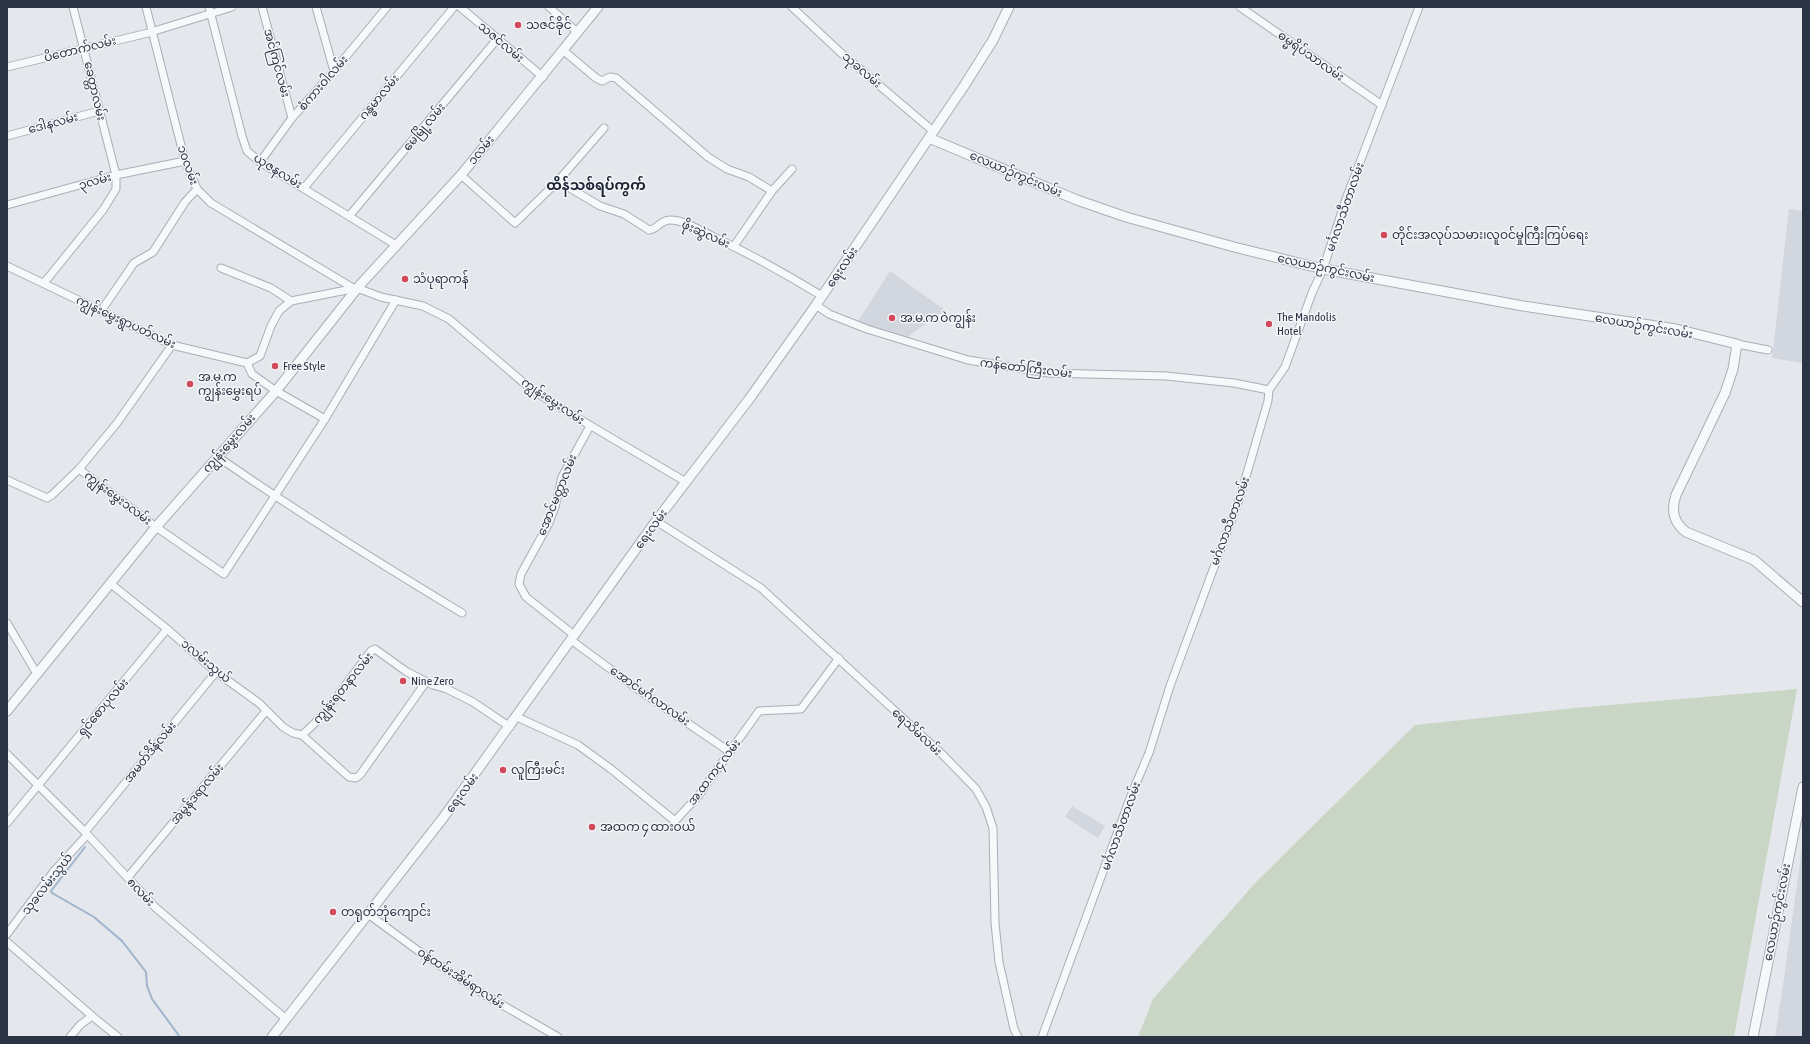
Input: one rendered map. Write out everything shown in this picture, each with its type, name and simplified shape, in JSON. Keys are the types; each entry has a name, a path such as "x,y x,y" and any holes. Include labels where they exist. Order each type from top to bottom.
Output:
{"street":[{"name":"ခေတ္တာလမ်း","path":"73,7 85,48 99,111 116,175"},
{"name":"၁၀လမ်း","path":"146,7 185,161 197,189 211,202 355,288"},
{"path":"209,10 232,7"},
{"name":"အင်ကြင်လမ်း","path":"262,7 292,118"},
{"path":"316,7 334,71"},
{"name":"စံကားဝါလမ်း","path":"260,162 292,118 334,71 387,7"},
{"name":"ဂန္ဓမာလမ်း","path":"304,188 454,7"},
{"name":"သဇင်လမ်း","path":"460,7 543,77"},
{"path":"548,7 578,33"},
{"name":"၁လမ်း","path":"355,288 461,176 543,77 598,7"},
{"name":"သုခလမ်း","path":"792,7 931,135"},
{"name":"ရေးလမ်း","path":"272,1037 443,818 510,727 656,521 750,398 816,305 931,135 993,40 1009,7"},
{"name":"ဓမ္မရိပ်သာလမ်း","path":"1240,7 1382,105"},
{"name":"မင်္ဂလာသီတာလမ်း","path":"1042,1037 1132,793 1149,753 1170,686 1240,497 1268,401 1269,390 1285,367 1312,293 1323,269 1346,199 1419,7"},
{"name":"ပိတောက်လမ်း","path":"7,67 153,31 209,10"},
{"name":"ယုဇနလမ်း","path":"209,10 242,136 248,151 260,162 350,215 396,245"},
{"name":"မေမြို့လမ်း","path":"350,215 498,38"},
{"path":"564,51 596,78 602,81 610,77 616,78 708,157 727,169 749,177 772,191"},
{"name":"ဒေါနလမ်း","path":"7,136 99,111"},
{"path":"461,176 515,222 558,180 604,128"},
{"name":"လေယာဉ်ကွင်းလမ်း","path":"931,135 1077,200 1126,217 1234,247 1323,269 1523,306 1676,330 1768,350"},
{"name":"၃လမ်း","path":"7,205 116,175 185,161"},
{"path":"734,246 772,191 792,169"},
{"path":"44,283 103,210 116,189 116,175"},
{"name":"ဖိုးဆွဲလမ်း","path":"558,180 600,206 624,214 649,230 656,228 663,220 674,220 698,229 784,272 822,296"},
{"path":"101,311 134,263 153,252 184,202 197,189"},
{"name":"ကျွန်းမွှေးရွာပတ်လမ်း","path":"7,266 172,345 247,363"},
{"path":"221,268 271,288 291,301"},
{"path":"325,419 276,391 252,374 247,363 260,356 271,326 279,311 291,301 355,288"},
{"name":"ကျွန်းမွှေးလမ်း","path":"7,711 156,527 276,391 355,288 381,297 423,306 449,319 532,390 686,482"},
{"path":"275,497 325,419 396,300"},
{"name":"ကန်တော်ကြီးလမ်း","path":"816,305 830,314 867,329 968,360 1048,373 1166,376 1234,383 1269,390"},
{"path":"1737,344 1733,369 1726,393 1676,495 1673,504 1675,519 1680,528 1686,532 1754,560 1803,602"},
{"path":"7,480 47,498 52,495 79,469 117,423 172,345"},
{"name":"အောင်မတ္တာလမ်း","path":"573,637 526,597 520,584 521,574 549,522 555,507 562,477 590,426"},
{"path":"218,457 275,497 357,550 462,613"},
{"name":"ကျွန်းမွှေး၁လမ်း","path":"79,469 156,527 224,574 275,497"},
{"name":"ရေသိမ်လမ်း","path":"656,521 761,588 839,658 976,789 986,807 993,828 995,923 1000,962 1014,1029 1018,1037"},
{"name":"၁လမ်းသွယ်","path":"111,584 167,629 216,672 284,726 293,733 302,735 349,777 356,778 360,775 426,682"},
{"path":"7,623 37,674"},
{"name":"ရှင်စောပုလမ်း","path":"7,823 167,629"},
{"name":"အောင်မင်္ဂလာလမ်း","path":"573,637 636,688 730,752"},
{"name":"ကျွန်းရတနာလမ်း","path":"302,735 321,716 361,663 375,649 407,672 426,682 447,689 473,702 510,727"},
{"name":"အ.ထ.က၄ လမ်း","path":"517,717 578,745 611,769 675,821 699,795 759,711 801,709 839,658"},
{"name":"အမတ်ဒိန်လမ်း","path":"86,834 216,672"},
{"name":"အဲမွန်ဒရာလမ်း","path":"128,877 266,711"},
{"name":"၈လမ်း","path":"7,754 128,877 155,907 286,1019"},
{"name":"လေယာဉ်ကွင်းလမ်း","path":"1753,1037 1803,787"},
{"name":"သုခလမ်းသွယ်","path":"7,934 54,871 86,834"},
{"name":"၀န်ထမ်းအိမ်ရာလမ်း","path":"368,914 424,955 485,995 558,1037"},
{"path":"7,942 118,1037"},
{"path":"70,1037 80,1025 92,1016"}],"shaded area":[{"path":"1789,209 1803,211 1803,363 1772,358"},
{"path":"890,271 945,310 906,338 857,323"},
{"path":"1072,806 1105,826 1098,838 1065,817"},
{"path":"1803,841 1803,1037 1775,1037 1783,985"}],"green space":[{"path":"1797,689 1734,1037 1138,1037 1153,999 1256,882 1415,725 1575,708"}],"waterway":[{"path":"85,847 51,891 94,917 122,941 146,972 147,986 152,999 180,1037"}],"place":[{"name":"သဇင်ခိုင်","path":"518,25"},
{"name":"တိုင်းအလုပ်သမား၊လူဝင်မှုကြီးကြပ်ရေး","path":"1384,235"},
{"name":"သံပုရာကန်","path":"405,279"},
{"name":"အ.မ.က ဝဲကျွန်း","path":"892,318"},
{"name":"The Mandolis Hotel","path":"1269,324"},
{"name":"Free Style","path":"275,366"},
{"name":"အ.မ.က ကျွန်းမွှေးရပ်","path":"190,384"},
{"name":"Nine Zero","path":"403,681"},
{"name":"လူကြီးမင်း","path":"503,770"},
{"name":"အထက ၄ ထားဝယ်","path":"592,827"},
{"name":"တရုတ်ဘုံကျောင်း","path":"333,912"}],"district":[{"name":"ထိန်သစ်ရပ်ကွက်","path":"596,185"}]}
